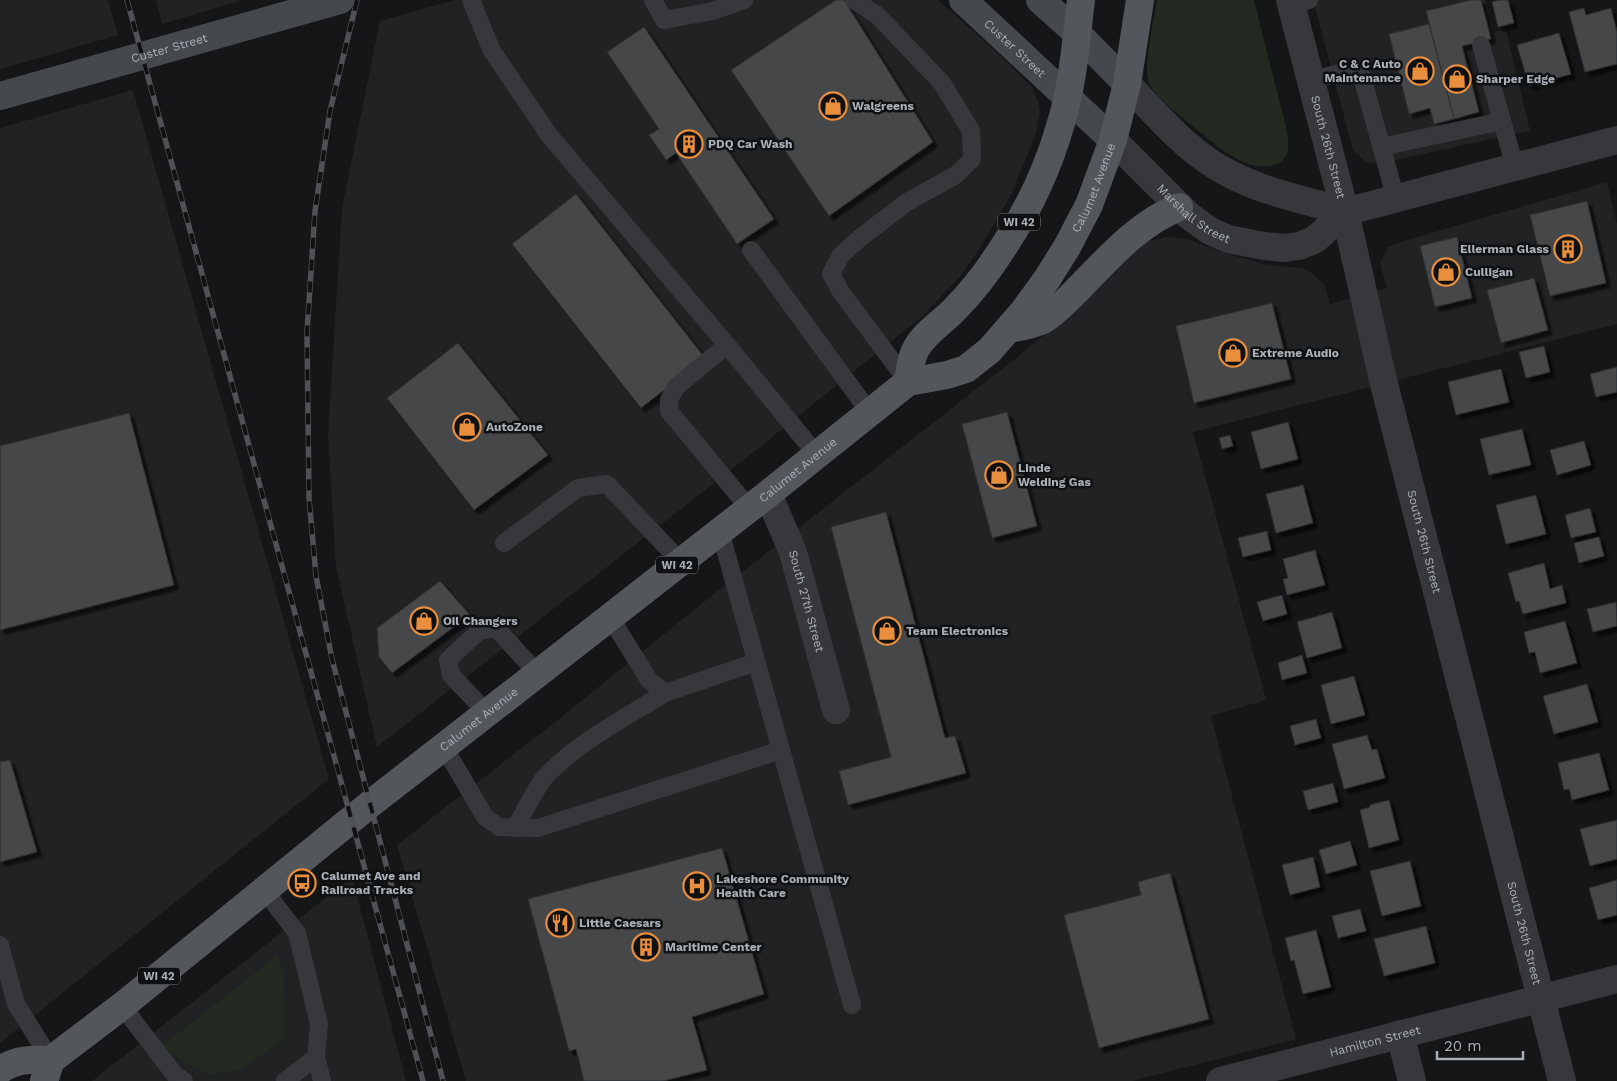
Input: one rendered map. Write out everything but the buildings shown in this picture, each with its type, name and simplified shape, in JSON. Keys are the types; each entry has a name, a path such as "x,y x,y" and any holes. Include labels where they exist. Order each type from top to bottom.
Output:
{"main road":[{"name":"WI 42","path":"908,382 912,358 919,344 954,311 974,288 1007,242 1035,190 1053,148 1068,96 1081,0"},
{"name":"Calumet Avenue","path":"47,1070 122,1006 370,805 720,532 908,382 966,369 990,350 1035,297 1067,247 1089,206 1113,140 1127,84 1140,0"},
{"path":"1009,329 1029,325 1049,315 1065,302 1139,230 1156,218 1179,207"},
{"path":"0,1070 16,1061 47,1070"}],"street":[{"name":"Custer Street","path":"0,96 340,0"},
{"name":"Custer Street","path":"963,0 1068,96"},
{"path":"1040,0 1200,155 1243,181 1345,212 1617,140"},
{"name":"South 26th Street","path":"1297,2 1312,80 1345,212 1385,390 1562,1081"},
{"name":"Marshall Street","path":"1068,96 1179,207 1203,227 1228,239 1264,246 1285,248 1299,246 1312,241 1325,232 1345,212"},
{"name":"South 27th Street","path":"759,501 794,552 836,710"},
{"name":"Hamilton Street","path":"1220,1081 1617,980"},
{"path":"1400,1034 1412,1081"}],"lane":[{"path":"471,0 492,51 549,135 817,454"},
{"path":"653,0 664,20 713,11 744,0"},
{"path":"854,0 877,15 942,83 971,131 972,159 956,175 907,202 860,238 841,255 831,274 841,292 908,382"},
{"path":"1481,45 1515,167"},
{"path":"1312,80 1352,70 1358,71 1362,77 1396,199"},
{"path":"1381,147 1502,121"},
{"path":"751,250 870,413"},
{"path":"727,345 676,386 668,400 669,411 759,501"},
{"path":"504,543 578,488 607,484 681,562"},
{"path":"720,532 852,1006"},
{"path":"610,617 649,680 665,693"},
{"path":"487,714 451,675 448,660 479,631 496,628 538,674"},
{"path":"515,828 543,779 564,759 590,741 665,693 756,662"},
{"path":"444,747 485,817 499,827 515,828 538,828 781,750"},
{"path":"264,890 297,933 319,1024 316,1057 322,1081"},
{"path":"0,946 16,1004 47,1070"},
{"path":"122,1006 175,1075 184,1081"},
{"path":"284,1081 316,1057"}],"shaded area":[{"path":"0,0 108,0 118,35 0,69"},
{"path":"156,0 243,0 162,24"},
{"path":"455,0 938,0 1004,59 1032,87 1040,112 1036,133 1012,193 980,248 961,275 923,316 750,455 377,747 336,567 328,436 342,208 380,21"},
{"path":"1157,0 1254,0 1287,131 1288,152 1280,162 1263,167 1252,165 1228,154 1172,109 1154,91 1148,79 1147,62"},
{"path":"1313,0 1486,0 1494,32 1506,30 1530,131 1381,163 1366,162 1353,150"},
{"path":"133,90 329,779 0,1043 0,128"},
{"path":"1607,182 1617,225 1617,324 1193,432 1266,700 1211,716 1296,1039 1132,1081 466,1081 397,845 1025,351 1089,296 1122,263 1148,241 1167,237 1187,239 1218,251 1266,265 1302,268 1313,274 1324,284 1330,304 1387,288 1380,263 1388,247"},
{"path":"352,877 406,1081 92,1081"},
{"path":"278,955 284,974 285,1039 238,1071 209,1074 182,1061 162,1046"}],"railway":[{"path":"127,0 423,1081"},
{"path":"357,0 330,111 315,211 307,333 309,498 316,576 332,659 443,1081"}],"place":[{"name":"C & C Auto Maintenance","path":"1420,71"},
{"name":"Sharper Edge","path":"1457,79"},
{"name":"Walgreens","path":"833,106"},
{"name":"PDQ Car Wash","path":"689,144"},
{"name":"Ellerman Glass","path":"1568,249"},
{"name":"Culligan","path":"1446,272"},
{"name":"Extreme Audio","path":"1233,353"},
{"name":"AutoZone","path":"467,427"},
{"name":"Linde Welding Gas","path":"999,475"},
{"name":"Oil Changers","path":"424,621"},
{"name":"Team Electronics","path":"887,631"},
{"name":"Calumet Ave and Railroad Tracks","path":"302,883"},
{"name":"Lakeshore Community Health Care","path":"697,886"},
{"name":"Little Caesars","path":"560,923"},
{"name":"Maritime Center","path":"646,947"}]}
